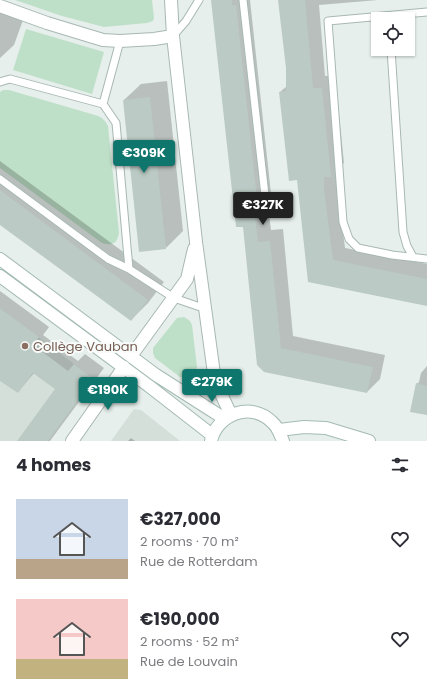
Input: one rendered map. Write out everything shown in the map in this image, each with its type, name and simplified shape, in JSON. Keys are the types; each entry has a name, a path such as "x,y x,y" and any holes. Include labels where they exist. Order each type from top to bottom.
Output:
{"street":[{"path":"171,0 173,36 196,242 216,381 228,417"},
{"path":"0,6 47,23 103,40 120,41 154,39 173,36"},
{"path":"131,356 187,278 196,242"},
{"path":"0,259 156,375 228,417"},
{"path":"0,276 124,367 211,438 217,426 228,417 241,412 252,412 263,415 272,422 281,436 304,427 326,428 365,440"},
{"path":"72,441 124,367"},
{"path":"345,441 365,440"}],"lane":[{"path":"173,36 186,21 199,0"},
{"path":"244,0 268,213"},
{"path":"415,14 427,12"},
{"path":"371,18 328,21 344,222 349,239 358,248 392,255 427,259"},
{"path":"103,104 120,41"},
{"path":"391,56 403,232 407,246 413,257"},
{"path":"0,82 10,79 103,104 116,123 129,269"},
{"path":"0,179 108,259 129,269 174,298 206,309"}],"shaded area":[{"name":"Collège Vauban","path":"0,308 94,379 48,441 0,441"},
{"path":"134,409 141,410 180,441 111,441"}],"green space":[{"path":"15,0 152,0 154,18 153,21 147,23 104,27 62,16"},
{"path":"26,29 104,52 92,94 13,70"},
{"path":"3,90 9,90 95,115 106,122 108,126 119,233 117,240 114,243 102,243 0,168 0,92"},
{"path":"184,317 190,321 192,325 197,367 194,375 180,377 155,358 153,348 177,318"}],"building":[{"path":"211,0 232,0 232,5 236,5 259,217 255,217 258,242 270,241 281,348 373,367 367,393 264,372 257,365 243,227 236,227"},
{"path":"278,0 305,0 313,88 322,88 331,177 324,177 324,189 333,260 427,279 427,306 308,282 297,180 289,181 279,92 286,91 286,68"},
{"path":"150,97 166,249 139,252 123,100"},
{"path":"0,190 148,300 131,321 0,225"},
{"name":"Collège Vauban","path":"0,308 39,337 33,345 68,371 74,364 94,379 48,441 17,441 55,389 33,373 18,393 0,381"},
{"path":"416,383 427,386 427,415 410,412"}],"place":[{"name":"Collège Vauban","path":"25,346"}]}
